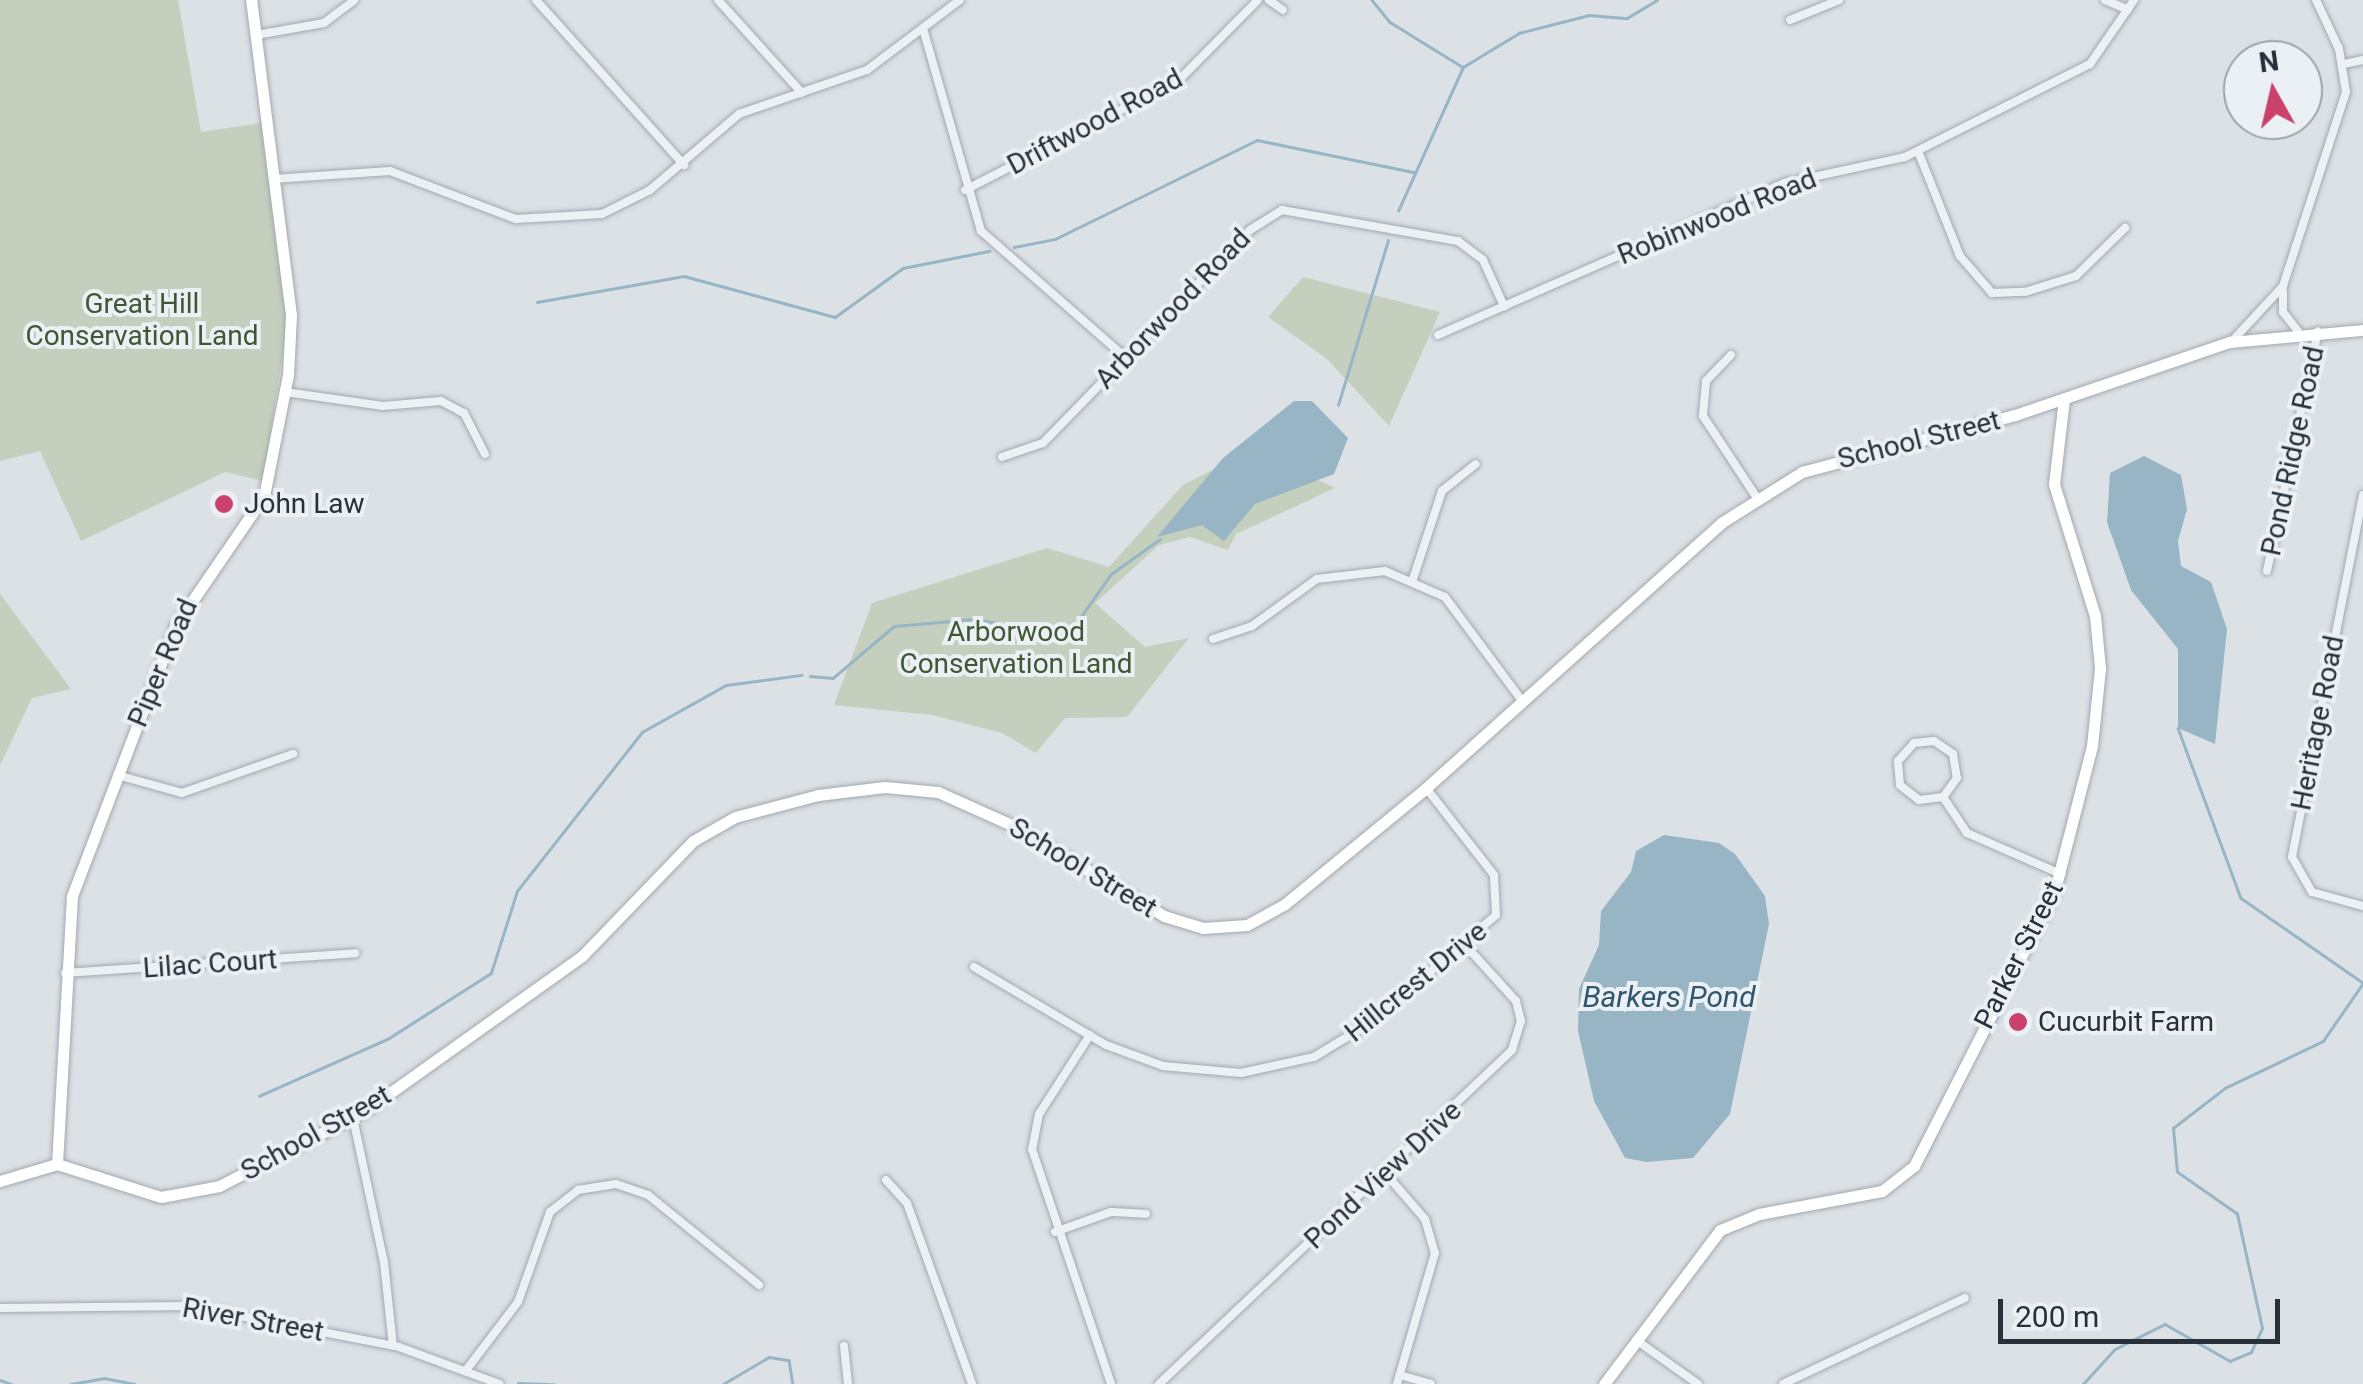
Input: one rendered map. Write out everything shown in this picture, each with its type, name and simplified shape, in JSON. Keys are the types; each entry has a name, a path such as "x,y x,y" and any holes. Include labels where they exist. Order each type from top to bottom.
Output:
{"street":[{"name":"Piper Road","path":"57,1164 72,896 180,614 264,496 286,392 291,315 251,0"},
{"path":"256,35 324,24 354,0"},
{"path":"536,0 684,165"},
{"path":"273,179 407,173 487,210 567,221 626,204 684,165 740,114 852,78 924,32 960,0"},
{"name":"Driftwood Road","path":"965,190 1179,80 1258,0"},
{"path":"1269,0 1283,10"},
{"path":"1790,20 1838,0"},
{"path":"2105,0 2128,10"},
{"name":"Robinwood Road","path":"1438,335 1785,183 1918,151 2090,64 2134,0"},
{"path":"2298,330 2284,312 2283,286 2346,92 2344,64 2316,0"},
{"path":"721,1 802,94"},
{"path":"924,32 965,190 994,246 1126,358"},
{"path":"2344,64 2363,60"},
{"path":"1918,151 1960,256 1992,292 2025,292 2076,276 2125,228"},
{"name":"Arborwood Road","path":"1002,457 1043,443 1256,224 1291,208 1466,244 1483,260 1504,306"},
{"path":"2230,342 2283,286"},
{"name":"School Street","path":"57,1164 185,1197 353,1118 591,949 671,859 735,817 844,790 938,792 1016,827 1164,916 1218,929 1271,914 1426,788 1757,498 1838,458 2064,399 2230,342 2298,330 2363,330"},
{"name":"Pond Ridge Road","path":"2267,571 2318,330"},
{"path":"1731,355 1706,381 1703,416 1757,498"},
{"path":"286,392 383,406 441,400 464,413 485,454"},
{"name":"Parker Street","path":"1604,1384 1720,1230 1759,1214 1882,1190 1914,1166 2061,874 2092,746 2100,668 2095,616 2054,484 2064,399"},
{"path":"1413,580 1442,492 1476,464"},
{"name":"Heritage Road","path":"2363,495 2292,857 2312,892 2363,906"},
{"path":"1213,639 1252,626 1296,592 1340,572 1413,580 1445,598 1523,702"},
{"path":"1938,742 1956,758 1956,782 1943,797 1919,800 1900,785 1898,761 1914,743 1938,742"},
{"path":"118,774 182,792 294,754"},
{"name":"Hillcrest Drive","path":"974,967 1090,1035 1182,1071 1273,1070 1342,1044 1466,946 1496,915 1499,888 1426,788"},
{"path":"1943,797 1975,838 2061,874"},
{"name":"Pond View Drive","path":"1159,1384 1385,1173 1516,1041 1516,1001 1466,946"},
{"name":"Lilac Court","path":"65,973 355,953"},
{"path":"1090,1035 1032,1139 1055,1232 1111,1384"},
{"path":"353,1118 384,1262 392,1346"},
{"path":"0,1181 57,1164"},
{"path":"1385,1173 1424,1219 1435,1253 1398,1379 1431,1384"},
{"path":"886,1180 907,1204 972,1384"},
{"path":"467,1369 518,1302 550,1212 578,1190 616,1184 648,1196 760,1284"},
{"path":"1055,1232 1111,1212 1146,1214"},
{"path":"1783,1384 1964,1298"},
{"name":"River Street","path":"0,1308 182,1305 392,1346 467,1369 498,1384"},
{"path":"1636,1340 1698,1384"},
{"path":"844,1346 848,1384"}],"green space":[{"name":"Great Hill Conservation Land","path":"0,0 178,0 201,132 261,123 287,326 263,481 225,472 81,541 40,451 0,461"},
{"path":"1303,277 1440,312 1389,426 1327,359 1268,317"},
{"name":"Arborwood Conservation Land","path":"1292,429 1318,480 1335,488 1236,534 1228,550 1190,537 1159,545 1095,603 1145,647 1189,638 1127,717 1065,718 1036,753 1002,733 932,715 834,705 872,603 1047,548 1109,567 1183,485"},
{"path":"0,594 71,689 32,698 0,765"}],"water":[{"path":"1294,401 1312,401 1348,438 1334,474 1255,504 1224,541 1202,525 1157,537 1223,458"},
{"path":"2144,456 2181,475 2187,509 2178,541 2181,566 2211,582 2227,629 2215,744 2178,728 2178,649 2131,590 2107,522 2110,473"},
{"name":"Barkers Pond","path":"1664,835 1719,843 1735,854 1765,896 1769,924 1730,1114 1693,1158 1647,1162 1625,1158 1594,1101 1578,1031 1579,989 1599,945 1601,911 1631,872 1636,851"}],"waterway":[{"path":"1372,0 1390,22 1463,67 1519,33 1589,15 1627,18 1657,0"},
{"path":"1398,211 1463,67"},
{"path":"1014,247 1055,239 1257,140 1413,172"},
{"path":"1338,405 1388,240"},
{"path":"537,302 684,276 835,317 903,268 989,251"},
{"path":"810,676 833,678 894,626 974,619 1068,635 1111,574 1160,539"},
{"path":"259,1096 389,1038 491,973 517,891 642,732 726,685 801,675"},
{"path":"2178,728 2241,898 2362,982"},
{"path":"2083,1384 2115,1349 2165,1324 2230,1361 2251,1352 2262,1328 2237,1214 2177,1172 2173,1128 2225,1088 2323,1041 2363,983"},
{"path":"723,1384 769,1357 789,1360 793,1384"},
{"path":"71,1384 104,1378 134,1384"},
{"path":"0,1380 11,1384"},
{"path":"518,1383 554,1384"}],"place":[{"name":"John Law","path":"224,504"},
{"name":"Cucurbit Farm","path":"2018,1022"}]}
